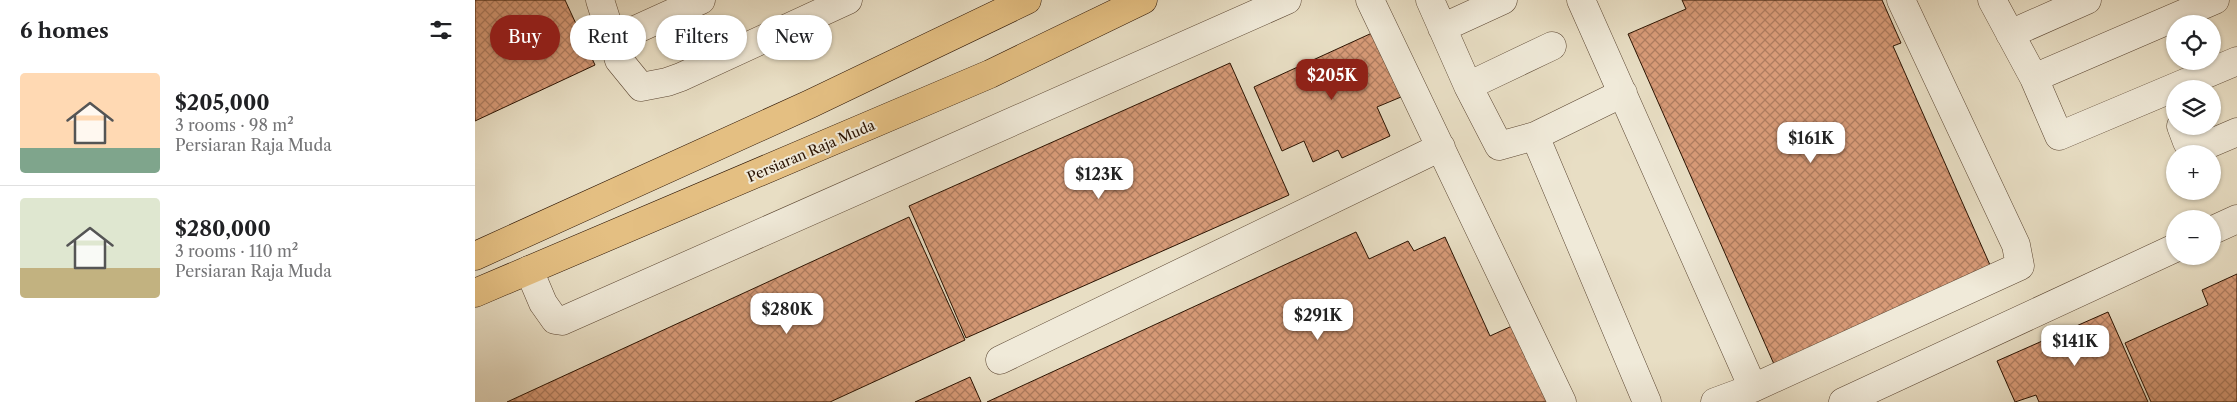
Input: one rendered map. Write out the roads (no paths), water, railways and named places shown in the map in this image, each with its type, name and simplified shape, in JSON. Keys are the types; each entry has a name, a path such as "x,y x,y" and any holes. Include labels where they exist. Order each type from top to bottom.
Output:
{"main road":[{"path":"475,256 810,104 1027,0"},
{"name":"Persiaran Raja Muda","path":"475,293 990,74 1143,0"}],"lane":[{"path":"600,0 605,15"},
{"path":"646,25 701,0"},
{"path":"529,270 546,308 555,320 562,321 1287,0"},
{"path":"1371,0 1562,402"},
{"path":"1430,0 1468,86 1499,146 1535,136 1623,93"},
{"path":"1442,28 1503,0"},
{"path":"1581,0 1753,388"},
{"path":"1715,402 1753,388 2020,266 2016,245 1901,0"},
{"path":"1992,0 2034,78 2059,136 2166,104"},
{"path":"2009,34 2087,0"},
{"path":"2034,78 2215,0"},
{"path":"619,60 641,87 667,82 681,77 833,3"},
{"path":"1468,86 1552,46"},
{"path":"2206,80 2237,61"},
{"path":"2184,135 2187,142 2209,144 2237,132"},
{"path":"1535,136 1647,402"},
{"path":"1000,360 1441,147"},
{"path":"2221,226 2237,219"},
{"path":"1843,402 2166,252"}]}
